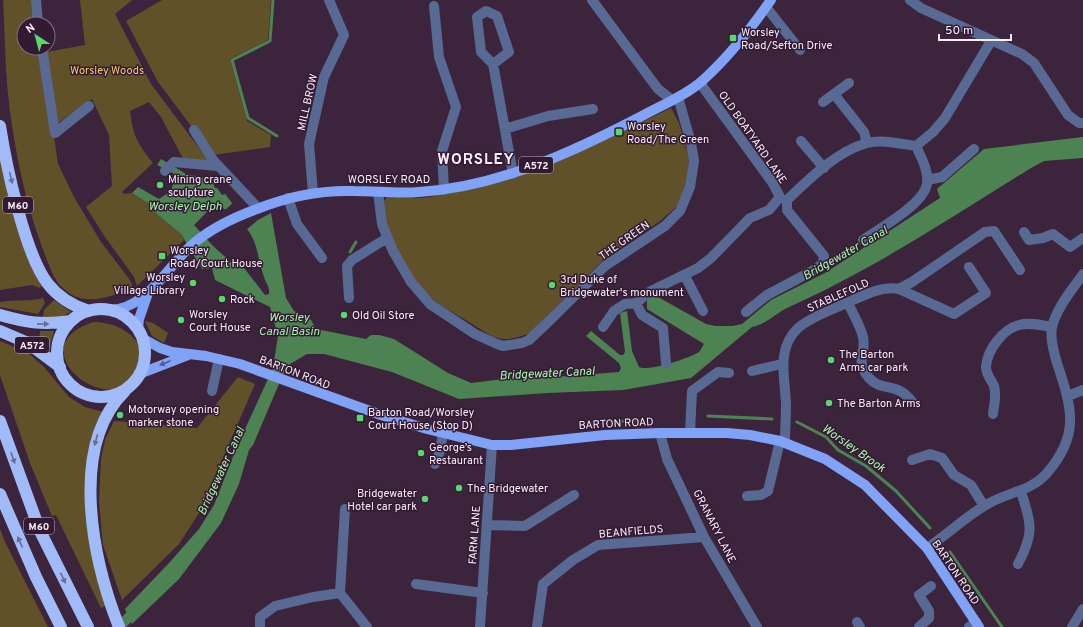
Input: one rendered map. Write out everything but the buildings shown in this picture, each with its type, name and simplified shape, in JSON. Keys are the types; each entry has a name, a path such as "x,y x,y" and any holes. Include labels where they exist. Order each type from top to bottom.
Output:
{"highway":[{"name":"M60","path":"0,126 22,221 38,268 46,280 68,302 89,311"},
{"name":"A572","path":"0,315 14,320 40,324 71,321 89,311 109,310 128,318 140,333 145,356 139,374 132,384 113,395 91,396 72,385 60,367 28,343 0,331"},
{"name":"A572","path":"60,367 57,355 59,342 71,321"},
{"path":"119,627 105,588 96,548 92,516 92,481 96,440 102,422 113,405 132,384"},
{"name":"M60","path":"0,421 40,530 88,627"},
{"name":"M60","path":"0,494 36,577 61,627"}],"main road":[{"name":"WORSLEY ROAD","path":"109,310 123,308 148,293 186,250 206,234 253,210 288,198 313,193 354,191 418,192 444,190 513,174 601,137 700,83 732,53 769,3"},
{"name":"WORSLEY ROAD","path":"140,333 139,319 148,293"},
{"name":"BARTON ROAD","path":"140,333 167,350 219,359 268,374 363,410 443,433 492,445 511,446 605,435 660,433 750,435 782,442 826,460 865,486 927,548 975,625"},
{"name":"BARTON ROAD","path":"139,374 192,354"}],"street":[{"path":"36,0 37,16"},
{"name":"MILL BROW","path":"313,193 309,144 324,77 344,35 329,0"},
{"path":"592,0 658,89 675,98"},
{"path":"910,0 921,8 1022,54 1034,63 1068,115 1079,124 1083,123"},
{"path":"769,3 800,50"},
{"path":"434,6 439,57 456,107 442,151 444,190"},
{"path":"493,64 509,52 497,16 486,11 477,17 481,52 493,64 513,174"},
{"path":"746,312 767,295 816,269 823,263 824,256 786,210 785,205 787,200 839,157 867,143 880,142 916,146 933,132 945,118 991,41"},
{"path":"43,56 55,133 89,106"},
{"name":"OLD BOATYARD LANE","path":"603,327 614,311 625,304 636,303 651,291 685,276 712,258 750,218 769,210 780,197 772,182 700,83"},
{"path":"824,102 849,83"},
{"path":"834,94 864,132 867,143"},
{"name":"THE GREEN","path":"378,192 382,224 387,238 411,282 426,299 441,312 475,334 503,346 522,343 546,324 605,266 664,226 680,211 690,187 694,161 691,143 675,98"},
{"path":"505,129 548,116 593,109"},
{"path":"194,130 218,166 253,210"},
{"path":"801,141 824,168"},
{"path":"863,240 907,210 920,197 927,184 927,172 916,146"},
{"path":"927,180 942,177 974,149"},
{"path":"165,171 174,162 218,166"},
{"path":"288,198 297,224 322,258"},
{"path":"899,289 912,282 985,232 994,230 1020,270"},
{"path":"1024,232 1029,240 1043,238 1053,234 1070,247 1083,238"},
{"path":"349,298 347,266 352,260 387,238"},
{"name":"STABLEFOLD","path":"747,496 761,495 768,491 782,442 786,411 782,364 786,346 797,330 810,320 884,288 899,289 954,314 986,293 969,267"},
{"path":"927,548 984,506 999,497 1021,492 1046,474 1060,455 1070,430 1071,415 1068,396 1053,349 1052,327 1065,299 1083,274"},
{"path":"685,276 703,311"},
{"path":"636,303 642,315 663,328 666,363"},
{"path":"848,303 863,337 861,359 866,373 878,384 901,390 913,403"},
{"path":"993,414 996,396 994,386 987,375 986,366 992,349 1001,336 1019,324 1036,324 1052,327"},
{"path":"212,391 219,359"},
{"path":"752,370 782,364"},
{"path":"690,433 692,391 718,372 729,373"},
{"path":"1068,396 1083,390"},
{"path":"435,464 440,451 443,433"},
{"name":"GRANARY LANE","path":"660,433 668,459 704,537 757,627"},
{"name":"FARM LANE","path":"480,627 492,445"},
{"path":"912,460 930,454 942,458 954,475 971,485 984,506"},
{"path":"1018,564 1025,550 1031,527 1021,492"},
{"path":"487,524 525,526 574,495"},
{"path":"345,508 340,593 367,627"},
{"name":"BEANFIELDS","path":"537,627 543,584 573,560 598,544 704,537"},
{"path":"416,584 483,593"},
{"path":"919,627 929,618 929,611 919,595 931,586"},
{"path":"260,627 260,617 275,606 312,597 340,593"},
{"path":"1072,627 1083,609"}],"green space":[{"name":"Worsley Woods","path":"3,0 34,0 36,16 16,16 16,56 42,56 58,164 74,197 101,242 130,280 133,288 103,298 87,299 72,295 58,283 51,270 36,230 21,176 11,121 6,64"},
{"name":"Worsley Woods","path":"80,0 132,0 115,14 151,84 208,160 188,168 161,117 149,102 130,111 134,133 143,150 153,163 122,192 124,194 132,193 148,203 151,209 181,234 184,240 137,286 134,277 105,237 86,207 112,186 109,135 92,99 58,123 48,56 56,56 56,50 85,45"},
{"name":"Worsley Woods","path":"162,0 271,0 268,40 230,59 247,121 271,135 270,147 213,155 158,82 126,21"},
{"path":"671,108 679,123 689,158 687,179 683,194 676,207 660,221 603,260 530,333 511,339 492,336 430,297 414,279 406,267 393,241 384,216 382,204 387,197 431,197 475,188 504,180 589,147"},
{"path":"0,152 16,222 34,273 42,286 40,288 32,285 0,290"},
{"path":"43,298 45,303 38,314 0,307 0,302"},
{"path":"54,300 71,312 61,317 42,320 44,310"},
{"path":"145,321 153,323 168,333 164,343 152,336"},
{"path":"94,322 104,323 124,330 132,336 138,344 141,352 141,362 137,373 124,386 108,390 91,385 76,375 66,362 64,347 72,333"},
{"path":"40,331 54,331 49,349 39,342"},
{"path":"0,341 28,353 44,367 69,397 85,407 103,412 94,429 85,476 106,606 101,608 56,515 52,516 30,463 0,375"},
{"path":"238,377 255,384 199,513 179,544 122,600 103,545 99,501 101,459 105,440 114,421 197,428"},
{"path":"0,529 5,542 48,627 0,627"}],"water":[{"path":"1083,137 1083,158 1044,161 1031,168 882,259 821,292 784,309 767,321 752,327 691,378 623,390 459,399 392,372 324,354 307,354 290,364 284,372 253,445 249,450 239,484 221,523 179,579 132,624 125,609 199,529 214,505 236,449 273,368 278,336 270,307 215,280 212,268 202,269 181,234 151,209 148,203 132,193 138,187 159,199 171,191 175,178 173,173 157,165 161,159 186,174 204,178 209,182 212,181 215,188 217,188 222,195 225,194 232,203 258,220 271,213 286,298 294,311 311,320 316,329 366,339 371,335 379,335 394,339 448,373 471,383 536,375 579,377 619,372 621,368 619,363 586,336 591,331 620,355 623,355 625,352 620,313 627,311 632,351 639,367 651,368 694,355 699,352 704,344 647,309 647,300 651,293 706,324 715,326 733,326 742,324 771,300 825,273 940,198 937,189 984,149","holes":["215,205 227,210 245,226 254,240 269,294 265,295 244,268 233,264 213,246 194,225 212,207"]}],"pier":[{"path":"234,202 258,220 246,230 225,210"}],"waterway":[{"name":"Worsley Brook","path":"273,0 270,41 232,60 248,118 277,136"},
{"name":"Worsley Brook","path":"350,252 356,242"},
{"name":"Worsley Brook","path":"708,416 772,419"},
{"path":"614,422 638,420"},
{"name":"Worsley Brook","path":"797,422 826,437 838,450 866,466 896,491 930,528"},
{"name":"Worsley Brook","path":"950,552 1002,627"},
{"name":"Bridgewater Canal","path":"119,627 137,609"}],"place":[{"name":"Worsley Road/Sefton Drive","path":"733,38"},
{"name":"Worsley Road/The Green","path":"619,132"},
{"name":"Mining crane sculpture","path":"160,185"},
{"name":"Worsley Road/Court House","path":"162,256"},
{"name":"Worsley Village Library","path":"193,283"},
{"name":"3rd Duke of Bridgewater's monument","path":"552,285"},
{"name":"Rock","path":"222,299"},
{"name":"Old Oil Store","path":"344,315"},
{"name":"Worsley Court House","path":"181,320"},
{"name":"The Barton Arms car park","path":"831,360"},
{"name":"The Barton Arms","path":"829,403"},
{"name":"Motorway opening marker stone","path":"120,415"},
{"name":"Barton Road/Worsley Court House (Stop D)","path":"360,418"},
{"name":"George’s Restaurant","path":"421,453"},
{"name":"The Bridgewater","path":"459,488"},
{"name":"Bridgewater Hotel car park","path":"425,499"}],"district":[{"name":"WORSLEY","path":"476,159"}],"water label":[{"name":"Worsley Delph","path":"185,206"},
{"name":"Worsley Canal Basin","path":"289,324"}]}
